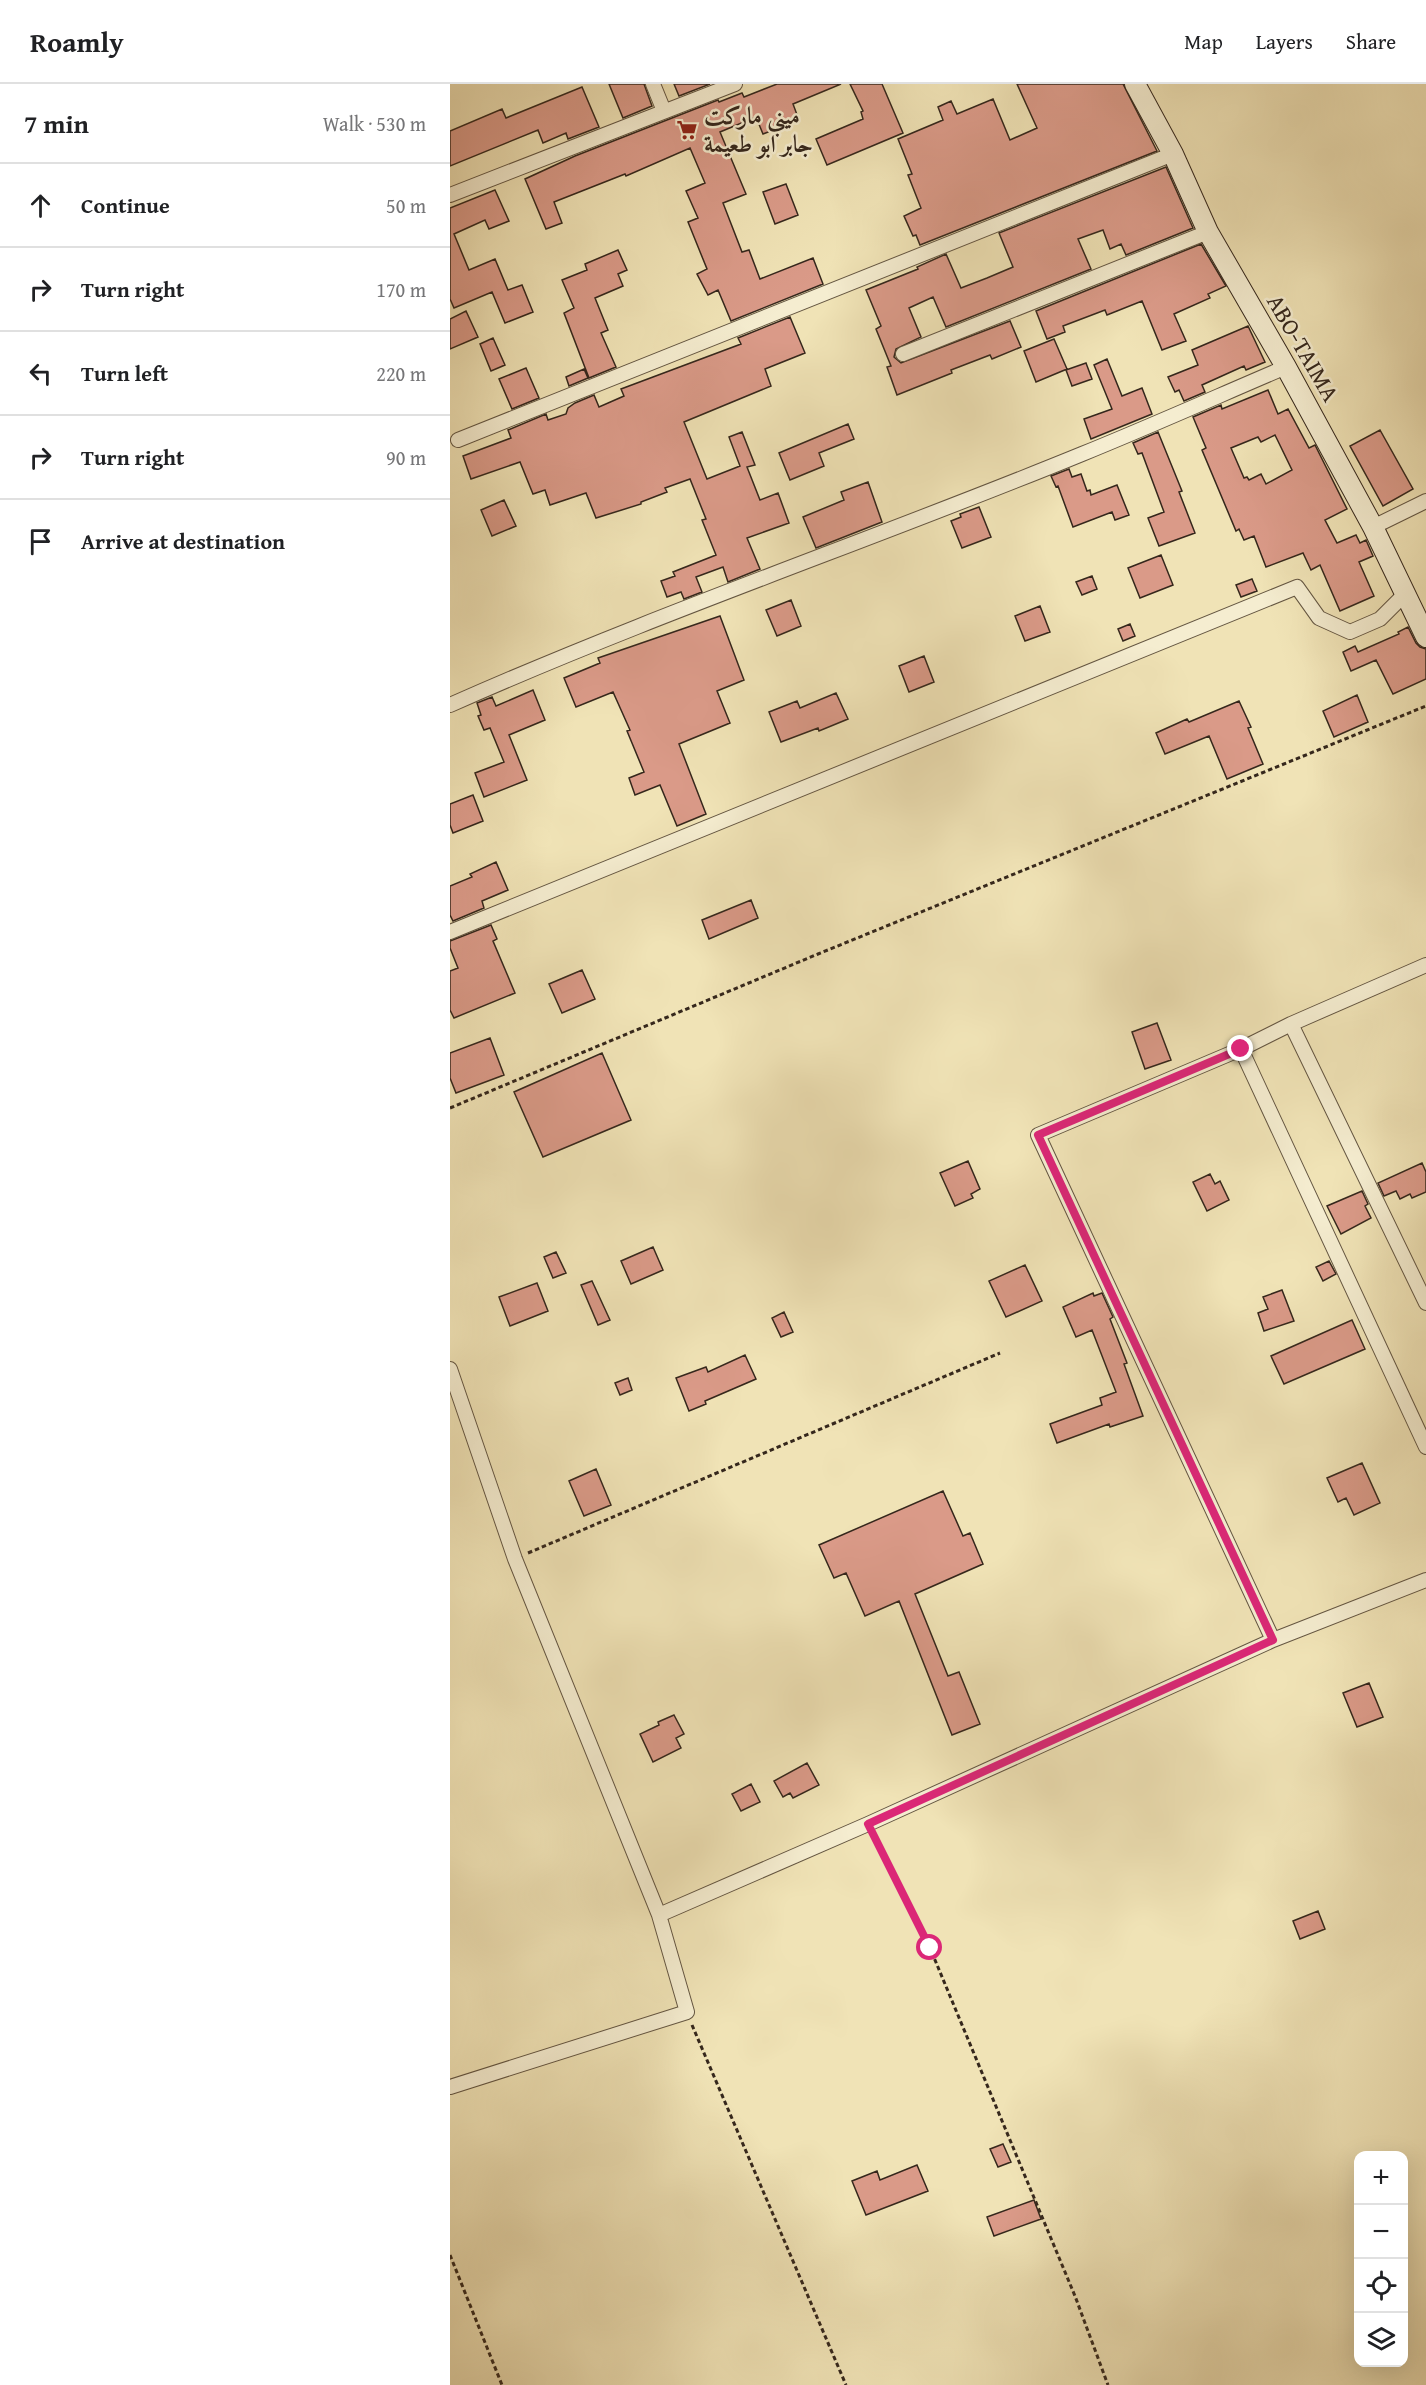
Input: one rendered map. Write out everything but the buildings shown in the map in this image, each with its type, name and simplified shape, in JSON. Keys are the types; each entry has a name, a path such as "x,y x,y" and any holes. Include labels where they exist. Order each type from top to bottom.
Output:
{"street":[{"path":"653,84 664,111"},
{"path":"450,195 735,84"},
{"name":"ABO-TAIMA","path":"1135,84 1173,154 1208,231 1287,367 1372,527 1426,637"},
{"path":"458,440 1173,154"},
{"path":"903,354 1208,231"},
{"path":"450,705 620,634 1082,454 1287,367"},
{"path":"1372,527 1426,501"},
{"path":"450,932 1297,587 1319,618 1350,632 1380,619 1405,594"},
{"path":"1273,1640 1038,1135 1241,1049 1291,1024 1426,965"},
{"path":"1291,1024 1426,1303"},
{"path":"1241,1049 1426,1447"},
{"path":"450,1368 515,1559 659,1915 687,2012 450,2087"},
{"path":"659,1915 868,1824 1273,1640 1426,1580"}],"path":[{"path":"450,1108 807,958 1426,706"},
{"path":"515,1559 1000,1353"},
{"path":"868,1824 930,1948 1075,2296 1108,2385"},
{"path":"687,2012 846,2385"},
{"path":"450,2255 502,2385"}],"place":[{"name":"ميني ماركت جابر ابو طعيمة","path":"687,130"}],"route":[{"path":"930,1948 868,1824 1273,1640 1038,1135 1241,1049"}]}
